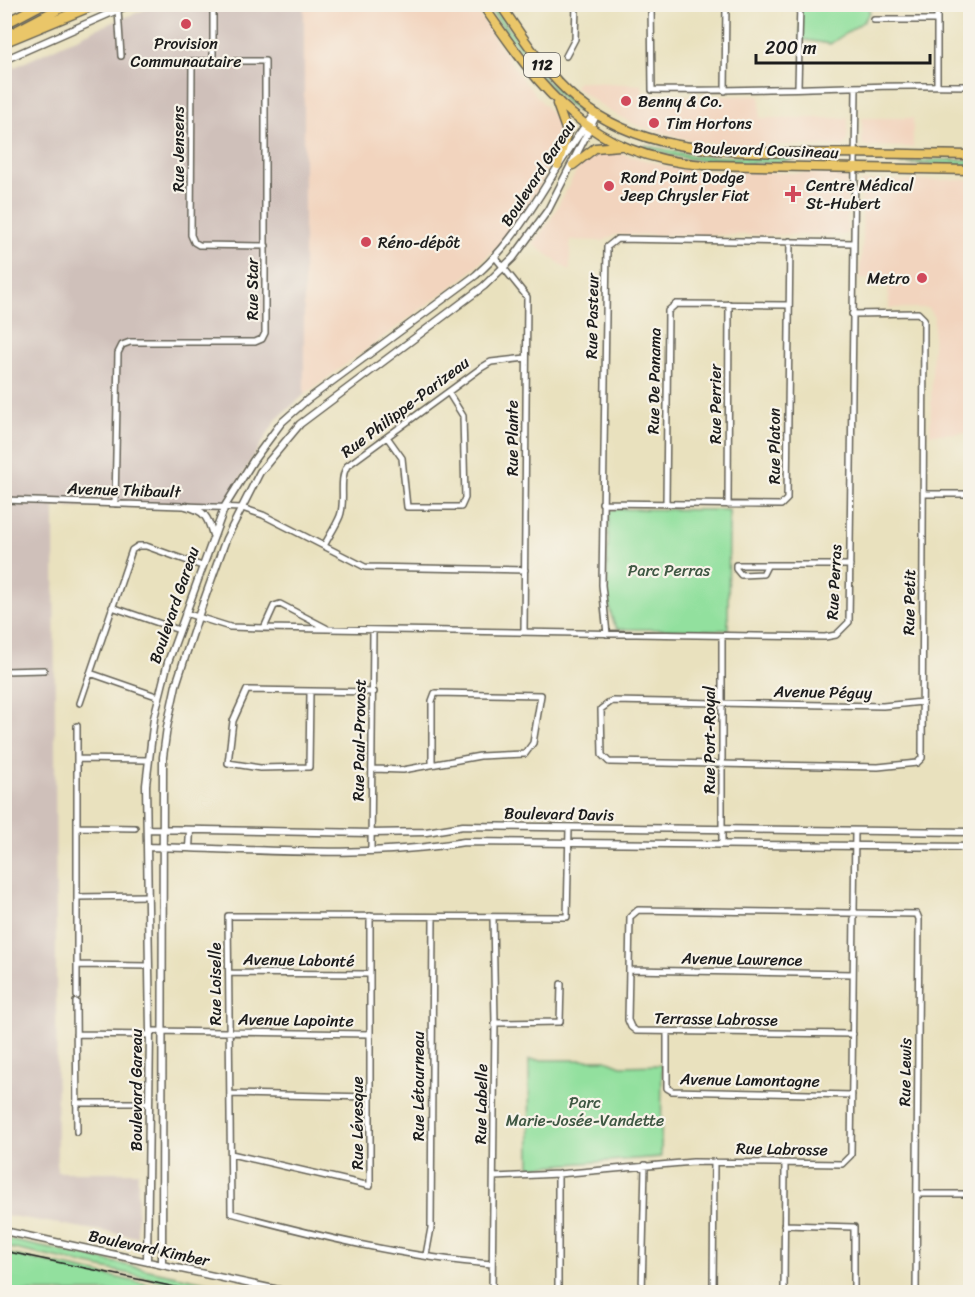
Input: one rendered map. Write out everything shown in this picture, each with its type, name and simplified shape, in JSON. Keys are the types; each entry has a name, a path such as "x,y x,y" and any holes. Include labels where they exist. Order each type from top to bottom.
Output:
{"highway":[{"path":"4,23 31,4"},
{"path":"4,23 42,4"},
{"path":"4,38 68,4"},
{"path":"4,42 96,4"}],"main road":[{"name":"Boulevard Cousineau","path":"482,4 529,72 556,101 588,126 627,147 659,158 691,164 970,170"},
{"name":"Boulevard Cousineau","path":"500,4 548,72 596,114 645,138 687,148 970,155"},
{"path":"556,101 567,129 558,165"},
{"path":"573,165 595,147 627,147"}],"street":[{"path":"4,60 131,4"},
{"path":"213,4 213,62"},
{"path":"566,56 575,39 576,4"},
{"path":"651,4 652,90 765,91 798,87 970,86"},
{"path":"725,91 726,4"},
{"path":"798,87 800,4"},
{"path":"937,4 937,86"},
{"path":"118,10 121,21 121,56"},
{"path":"874,20 937,20"},
{"name":"Rue Jensens","path":"213,62 192,61 191,235 194,242 199,245 266,246"},
{"name":"Rue Star","path":"115,504 118,353 122,345 130,342 255,342 262,339 265,333 265,62 213,62"},
{"name":"Rue Perras","path":"185,613 230,627 524,631 722,637 836,635 849,622 856,88"},
{"name":"Boulevard Gareau","path":"147,1261 150,1103 148,760 159,697 178,630 213,535 225,506 253,461 281,423 307,400 476,275 495,257 525,221 558,165 596,114"},
{"name":"Boulevard Gareau","path":"162,1265 164,1032 162,829 166,727 176,685 226,539 260,472 300,424 484,286 503,267 535,230 573,165 588,126"},
{"name":"Rue Pasteur","path":"607,634 602,585 602,503 608,247 617,239 854,243"},
{"name":"Rue Platon","path":"602,503 781,505 788,500 790,241"},
{"name":"Rue Plante","path":"495,257 527,297 524,631"},
{"name":"Rue De Panama","path":"666,504 668,310 676,304 789,305"},
{"name":"Rue Perrier","path":"728,505 729,304"},
{"name":"Rue Petit","path":"723,765 879,767 917,763 922,758 924,319 918,312 852,314"},
{"name":"Rue Philippe-Parizeau","path":"324,546 340,516 344,493 342,474 347,466 490,362 526,358"},
{"path":"387,437 402,458 406,474 407,507 461,507 465,498 463,416 448,392"},
{"path":"924,494 970,494"},
{"name":"Avenue Thibault","path":"4,500 242,508 263,515 365,567 525,570"},
{"path":"186,506 203,511 209,520 213,535"},
{"path":"80,703 132,550 138,546 146,546 202,566"},
{"path":"767,566 763,574 741,575 736,569 736,565 850,565"},
{"name":"Rue Perras","path":"264,628 274,606 280,604 327,629"},
{"path":"112,607 178,630"},
{"name":"Rue Paul-Provost","path":"371,851 374,769 374,630"},
{"name":"Rue Port-Royal","path":"722,637 722,844"},
{"path":"4,670 44,670"},
{"path":"90,673 159,697"},
{"path":"309,692 311,742 309,767 260,768 228,763 234,721 247,690 374,692"},
{"path":"374,769 403,770 480,756 525,754 533,743 541,695 435,693 432,701 432,763"},
{"name":"Avenue Péguy","path":"723,765 609,762 602,755 602,709 612,701 883,706 922,702"},
{"path":"77,726 77,1132"},
{"path":"77,759 148,760"},
{"name":"Boulevard Davis","path":"147,829 371,833 426,832 463,826 970,832"},
{"path":"77,827 135,828"},
{"name":"Rue Loiselle","path":"492,1264 446,1261 426,1255 303,1232 231,1214 228,916 567,917 569,828"},
{"path":"189,848 190,830"},
{"name":"Rue Labrosse","path":"494,1177 714,1162 842,1164 851,1155 855,831"},
{"name":"Boulevard Davis","path":"148,847 371,851 426,849 464,842 970,846"},
{"path":"77,897 148,896"},
{"name":"Terrasse Labrosse","path":"853,1034 667,1033 636,1031 628,1020 630,917 638,909 855,913"},
{"name":"Rue Lewis","path":"855,913 913,913 919,919 916,1293"},
{"name":"Rue Lévesque","path":"231,1154 370,1186 370,916"},
{"name":"Rue Labelle","path":"492,1293 495,1023 493,917"},
{"name":"Rue Létourneau","path":"426,1255 431,1228 433,918"},
{"path":"77,965 149,966"},
{"name":"Avenue Lawrence","path":"630,970 854,974"},
{"name":"Avenue Labonté","path":"229,973 370,974"},
{"path":"495,1023 560,1022 561,984"},
{"name":"Avenue Lapointe","path":"76,1034 164,1032 370,1034"},
{"name":"Avenue Lamontagne","path":"667,1033 667,1088 672,1092 852,1095"},
{"path":"230,1094 370,1097"},
{"path":"76,1103 150,1103"},
{"path":"713,1293 714,1162"},
{"path":"784,1293 785,1163"},
{"path":"642,1293 645,1165"},
{"path":"558,1174 558,1293"},
{"path":"917,1194 970,1194"},
{"path":"784,1225 854,1227 854,1293"},
{"name":"Boulevard Kimber","path":"4,1231 288,1293"}],"shaded area":[{"path":"157,5 304,5 304,395 276,420 223,506 54,507 57,1172 138,1172 137,1237 5,1215 4,72 98,28"},
{"path":"304,5 473,5 519,75 560,126 560,137 539,188 517,223 499,245 465,277 304,395"},
{"path":"578,81 642,85 643,96 760,96 760,118 848,118 847,142 844,146 717,144 693,141 636,125 609,111 575,87"},
{"path":"862,118 913,118 913,147 866,146 862,143"},
{"path":"602,150 669,167 696,171 842,174 847,179 847,233 844,235 615,235 603,241 570,240 570,271 533,244 551,219 577,170 590,155"},
{"path":"970,180 970,433 930,434 934,316 928,308 889,308 888,279 859,279 863,239 861,181"}],"green space":[{"path":"487,5 494,8 546,79 580,110 578,112 540,76"},
{"path":"800,5 867,5 870,12 864,21 830,44 800,39"},
{"path":"645,145 695,156 799,158 755,163 718,162 674,156 644,148"},
{"path":"936,160 970,160 970,165 898,164"},
{"name":"Parc Perras","path":"614,509 729,510 728,630 618,629 609,606 608,590 609,512"},
{"name":"Parc Marie-Josée-Vandette","path":"529,1060 606,1060 621,1066 662,1065 661,1157 530,1167"},
{"path":"4,1239 251,1292 213,1292 5,1247"},
{"path":"5,1253 183,1292 5,1292"}],"railway":[{"path":"4,1251 199,1292"}],"place":[{"name":"Provision Communautaire","path":"186,24"},
{"name":"Benny & Co.","path":"626,101"},
{"name":"Tim Hortons","path":"654,123"},
{"name":"Rond Point Dodge Jeep Chrysler Fiat","path":"609,186"},
{"name":"Centre Médical St-Hubert","path":"793,194"},
{"name":"Réno-dépôt","path":"366,242"},
{"name":"Metro","path":"922,278"}]}
